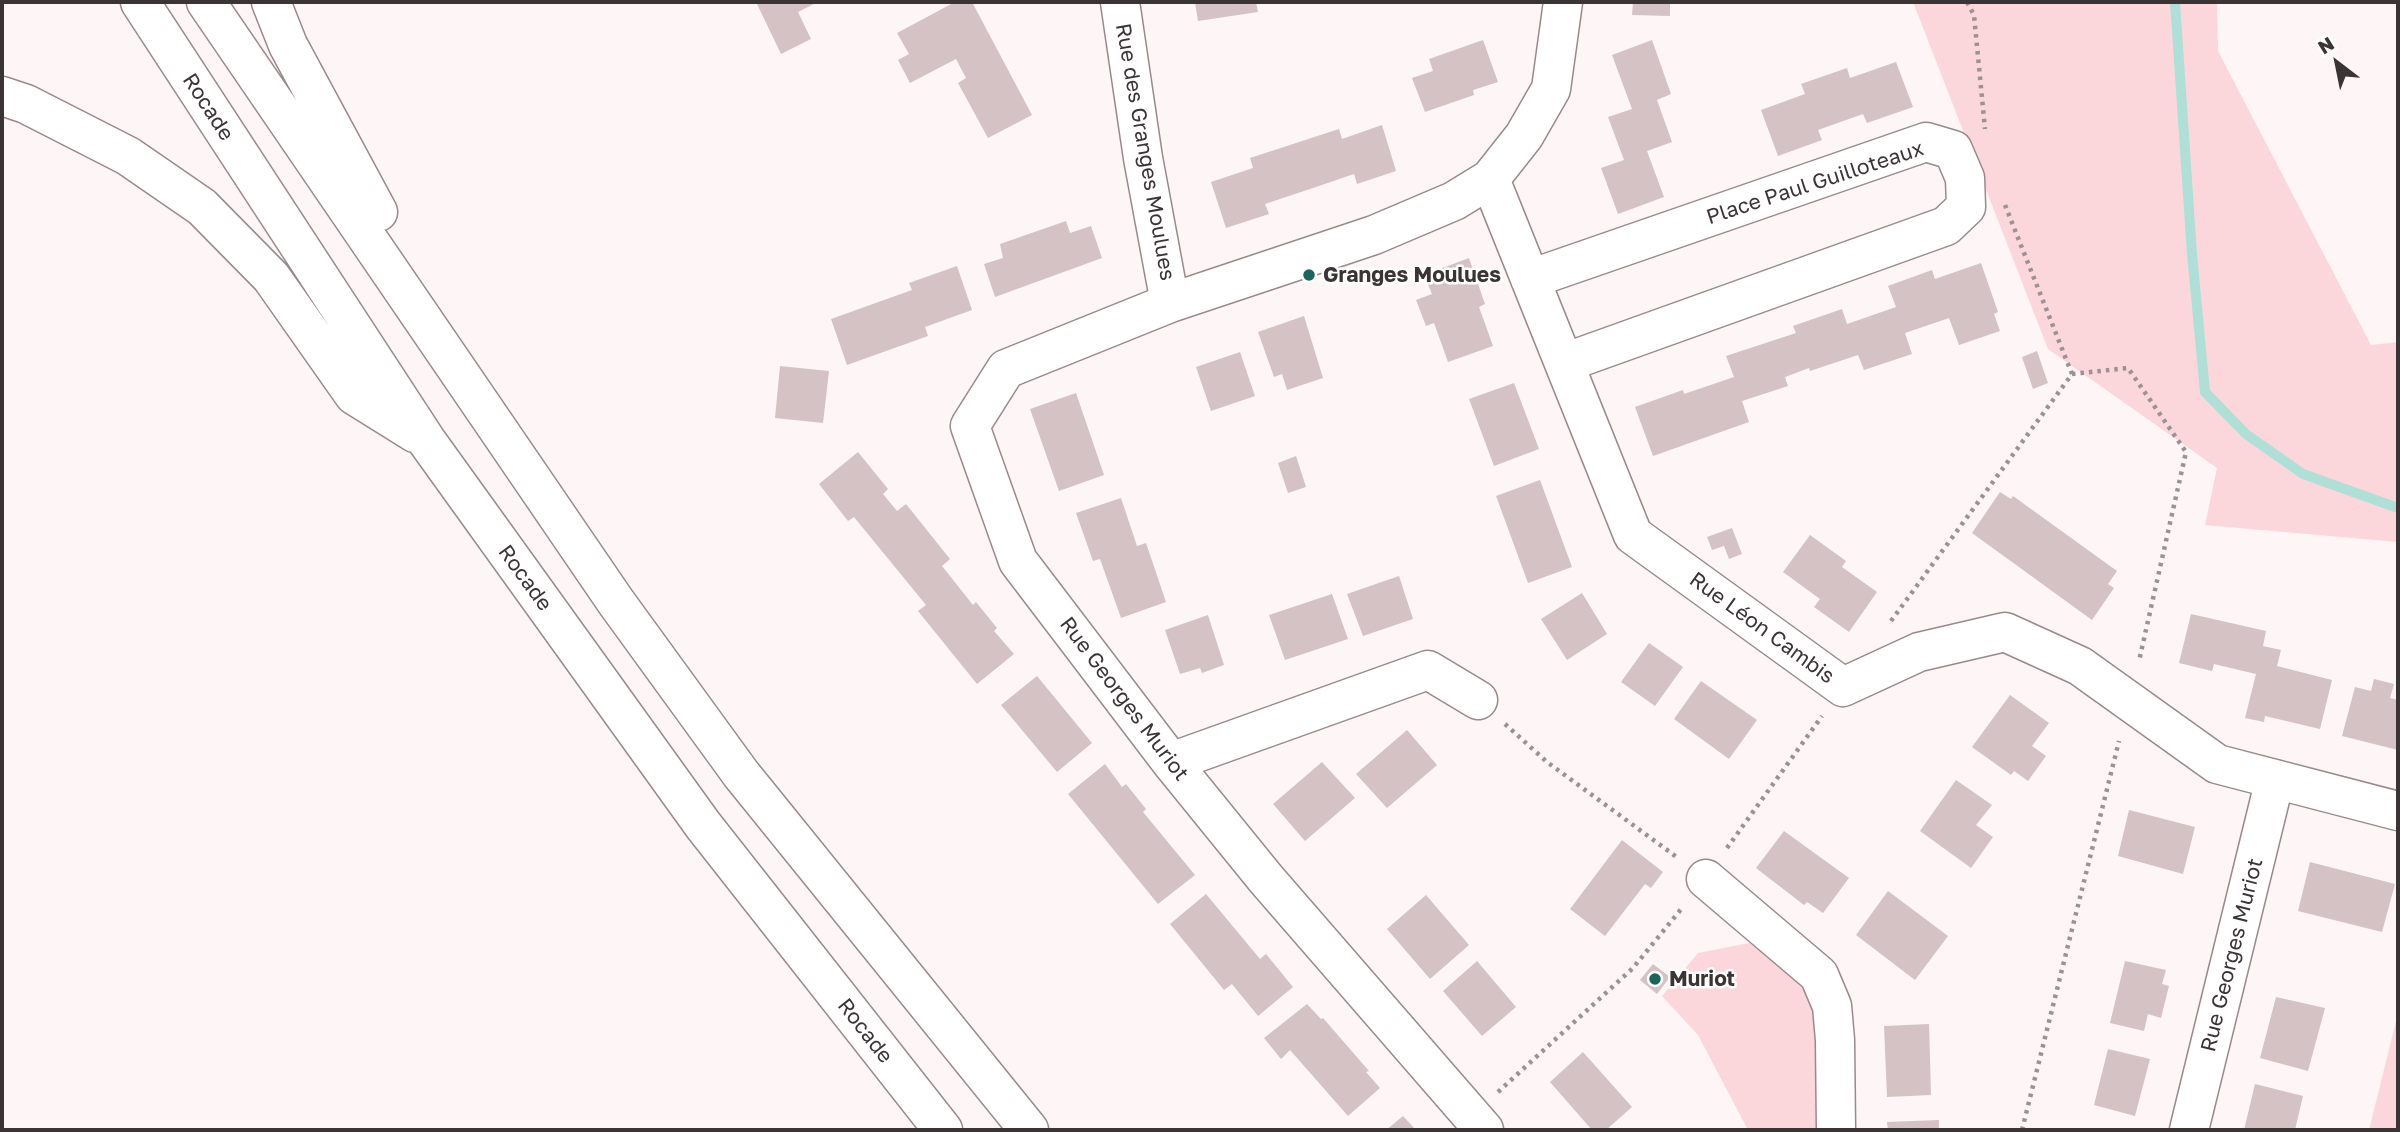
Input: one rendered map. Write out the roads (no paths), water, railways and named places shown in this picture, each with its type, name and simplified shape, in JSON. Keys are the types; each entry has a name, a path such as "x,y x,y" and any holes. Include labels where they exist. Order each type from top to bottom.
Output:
{"main road":[{"name":"Rocade","path":"140,2 426,440 703,825 943,1130"},
{"path":"206,2 617,602 741,774 1029,1130"},
{"path":"271,2 288,45 366,194 487,383 617,602"},
{"name":"Rue des Granges Moulues","path":"1120,2 1143,158 1170,303"},
{"path":"1170,303 1374,235 1454,201 1490,179 1524,136 1551,89 1563,2"},
{"path":"2,96 26,104 128,156 202,207 271,277 354,395 426,440"},
{"name":"Place Paul Guilloteaux","path":"1530,279 1926,142 1953,150 1965,178 1966,207 1946,226 1564,363"},
{"name":"Rue Léon Cambis","path":"1490,179 1633,534 1843,687 1919,652 2005,632 2080,666 2217,764 2398,811"},
{"name":"Rue Georges Muriot","path":"1170,303 1006,369 970,426 1018,561 1171,762 1266,879 1478,1124"},
{"path":"1171,762 1428,670 1478,700"},
{"name":"Rue Georges Muriot","path":"2189,1130 2275,779"},
{"path":"1706,879 1819,975 1832,1006 1836,1130"}],"waterway":[{"path":"2175,2 2192,254 2205,392 2246,434 2303,474 2398,508"}],"place":[{"name":"Granges Moulues","path":"1309,275"},
{"name":"Muriot","path":"1655,979"}]}
